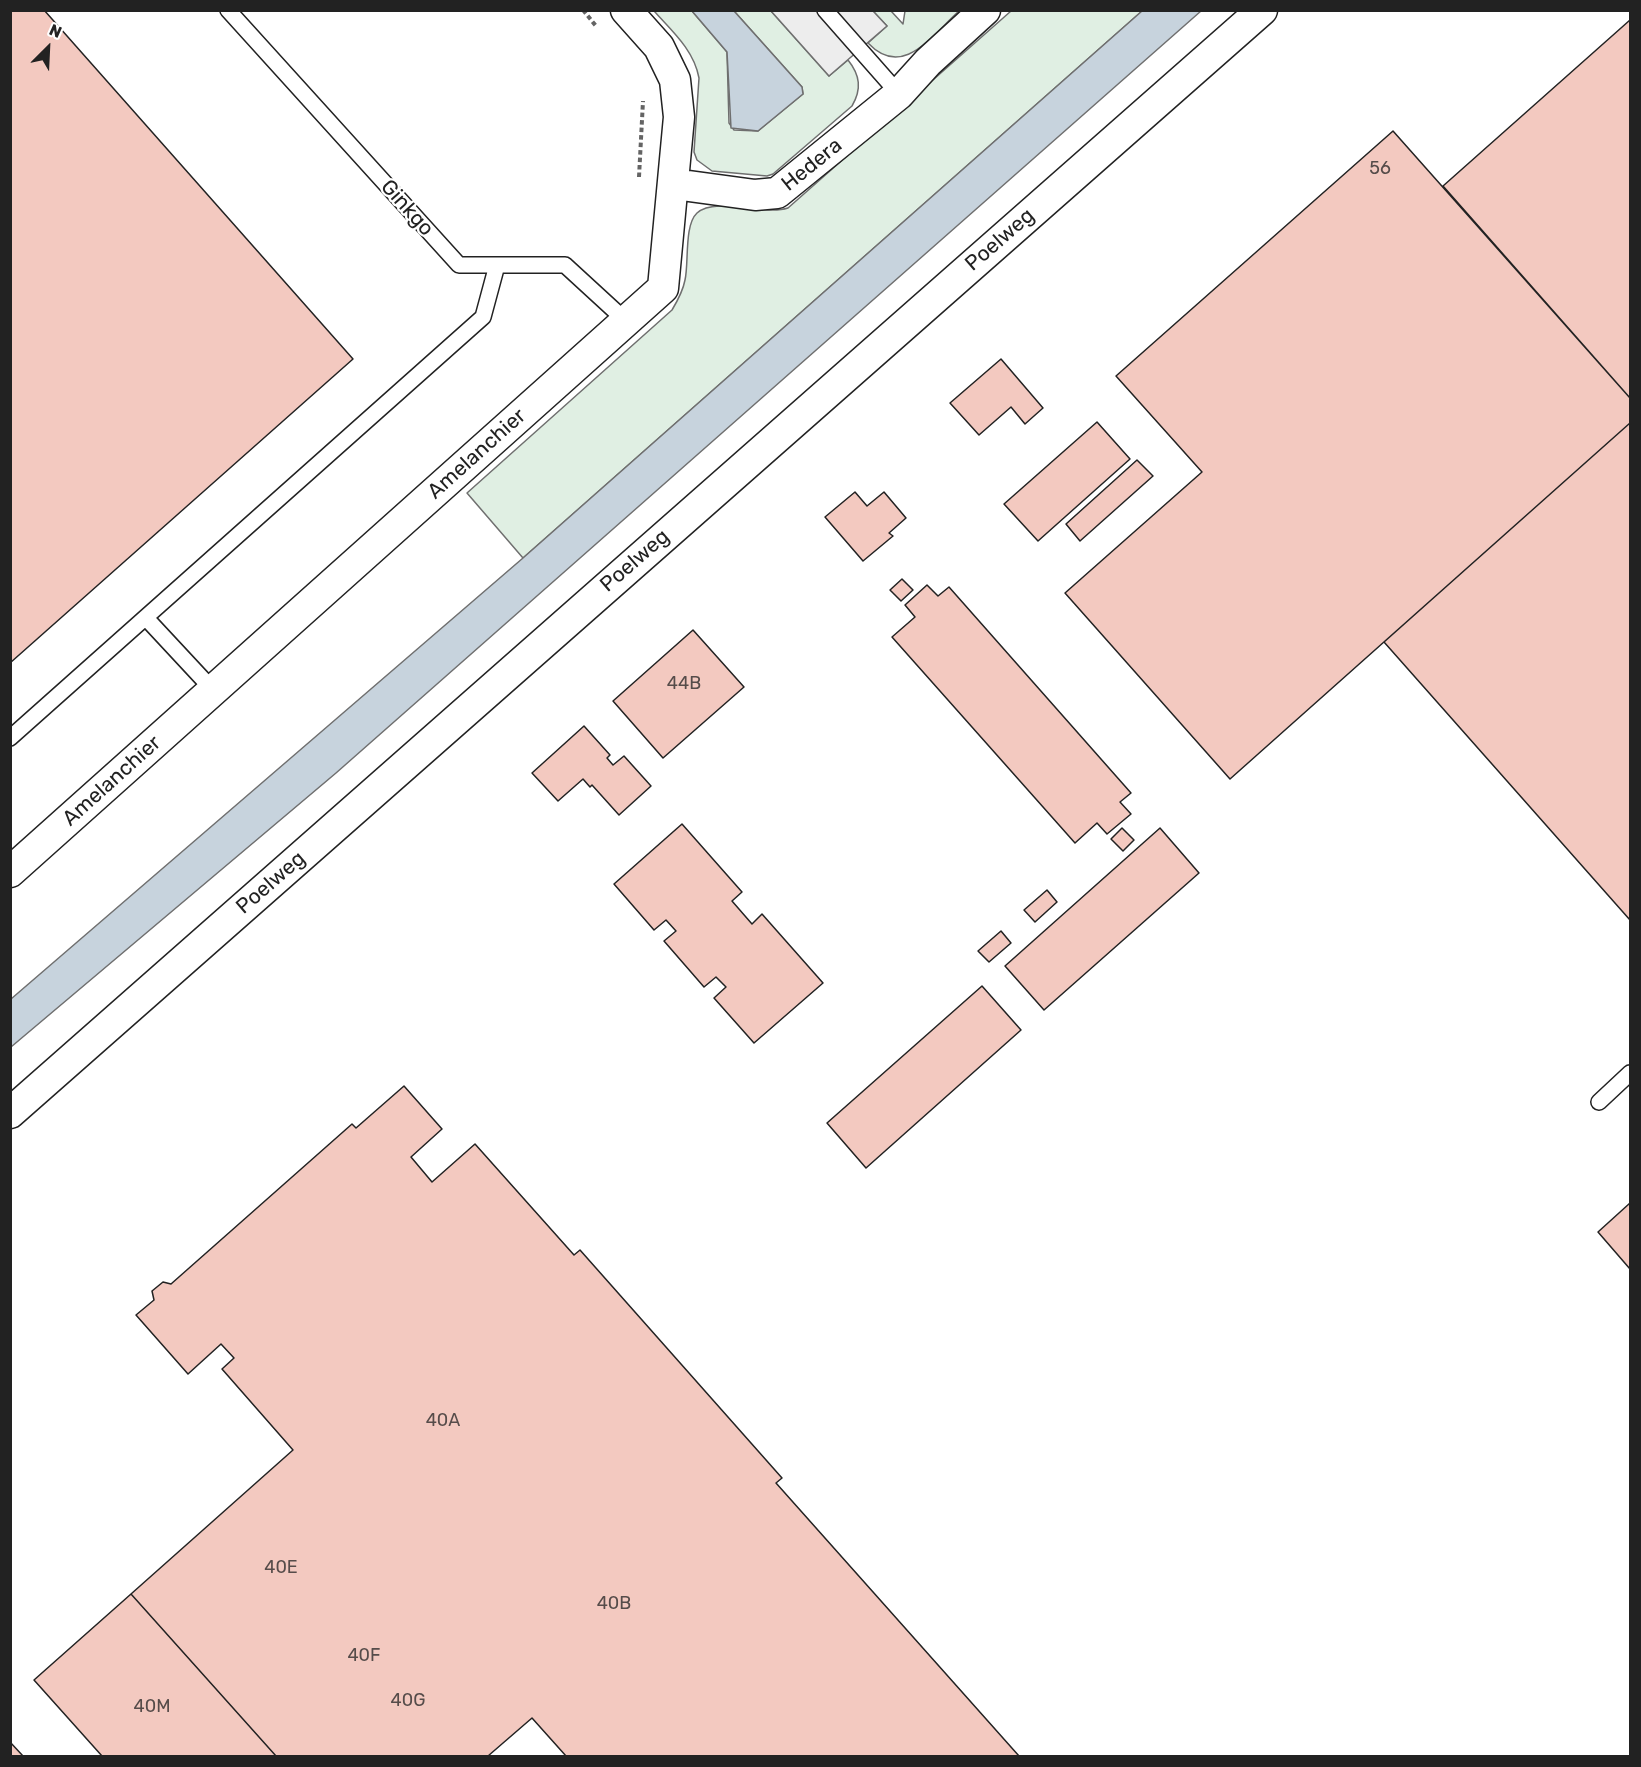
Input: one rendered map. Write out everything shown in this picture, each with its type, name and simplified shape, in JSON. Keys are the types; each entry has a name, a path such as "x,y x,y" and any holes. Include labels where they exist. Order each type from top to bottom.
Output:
{"street":[{"path":"626,10 659,47 675,80 679,117 674,184"},
{"name":"Hedera","path":"674,184 754,195 777,193 899,94 928,62 985,10"},
{"name":"Poelweg","path":"10,1113 1262,10"},
{"name":"Amelanchier","path":"10,872 663,288 674,184"}],"lane":[{"name":"Ginkgo","path":"228,10 459,265 565,265 626,321"},
{"path":"825,10 899,94"},
{"path":"10,738 483,316 497,265"},
{"path":"146,618 213,690"},
{"path":"1599,1102 1630,1074"}],"path":[{"path":"583,10 599,28"},
{"path":"638,182 644,93"}],"green space":[{"path":"654,11 692,11 727,52 729,123 734,130 758,131 803,94 802,87 734,11 771,11 829,76 848,60 855,71 858,82 855,100 852,106 773,174 767,176 712,171 697,160 694,152 699,78 696,68 687,50"},
{"path":"873,11 891,11 903,24 905,11 959,11 917,50 893,57 881,53 868,43 887,26"},
{"path":"1011,11 1142,11 523,558 467,493 672,310 684,284 690,226 697,213 705,208 716,206 766,210 788,208"}],"shaded area":[{"path":"692,11 734,11 802,87 803,94 758,131 731,128 727,52"},
{"path":"771,11 873,11 887,26 829,76"},
{"path":"1142,11 1201,11 336,773 11,1047 11,999 523,558"}],"building":[{"path":"10,10 44,10 353,359 10,663"},
{"path":"1630,20 1630,398 1443,186"},
{"path":"1393,131 1630,398 1630,423 1230,779 1065,593 1202,472 1116,376"},
{"path":"1001,359 1043,408 1025,424 1011,407 979,435 950,403"},
{"path":"1097,422 1130,459 1038,541 1004,504"},
{"path":"1630,423 1630,920 1384,642"},
{"path":"1137,460 1153,476 1080,541 1066,524"},
{"path":"855,492 867,506 884,492 906,518 889,533 893,536 863,561 825,517"},
{"path":"902,579 913,590 901,601 890,590"},
{"path":"927,585 938,596 949,587 1131,793 1120,802 1131,814 1107,834 1097,823 1075,843 892,637 915,617 905,605"},
{"path":"693,630 744,687 663,758 613,701"},
{"path":"584,726 610,755 607,758 613,765 624,756 651,786 619,815 592,785 590,787 583,779 558,801 532,773"},
{"path":"682,824 742,892 732,901 752,924 762,914 823,983 754,1043 714,998 726,987 716,977 704,987 664,941 676,931 666,920 654,930 614,884"},
{"path":"1122,828 1134,840 1123,851 1111,839"},
{"path":"1160,828 1199,873 1044,1010 1005,966"},
{"path":"1047,890 1057,902 1035,922 1024,910"},
{"path":"1001,931 1011,943 989,962 978,951"},
{"path":"982,986 1021,1030 866,1168 827,1123"},
{"path":"404,1086 442,1129 411,1157 432,1182 475,1144 574,1255 580,1250 782,1478 776,1483 1019,1756 566,1756 532,1718 488,1756 276,1756 131,1594 293,1450 222,1369 234,1358 221,1344 188,1374 136,1315 154,1300 152,1291 163,1282 171,1284 352,1124 356,1128"},
{"path":"1630,1203 1630,1269 1598,1232"},
{"path":"131,1594 276,1756 102,1756 34,1680"},
{"path":"10,1742 23,1756 10,1756"}]}
